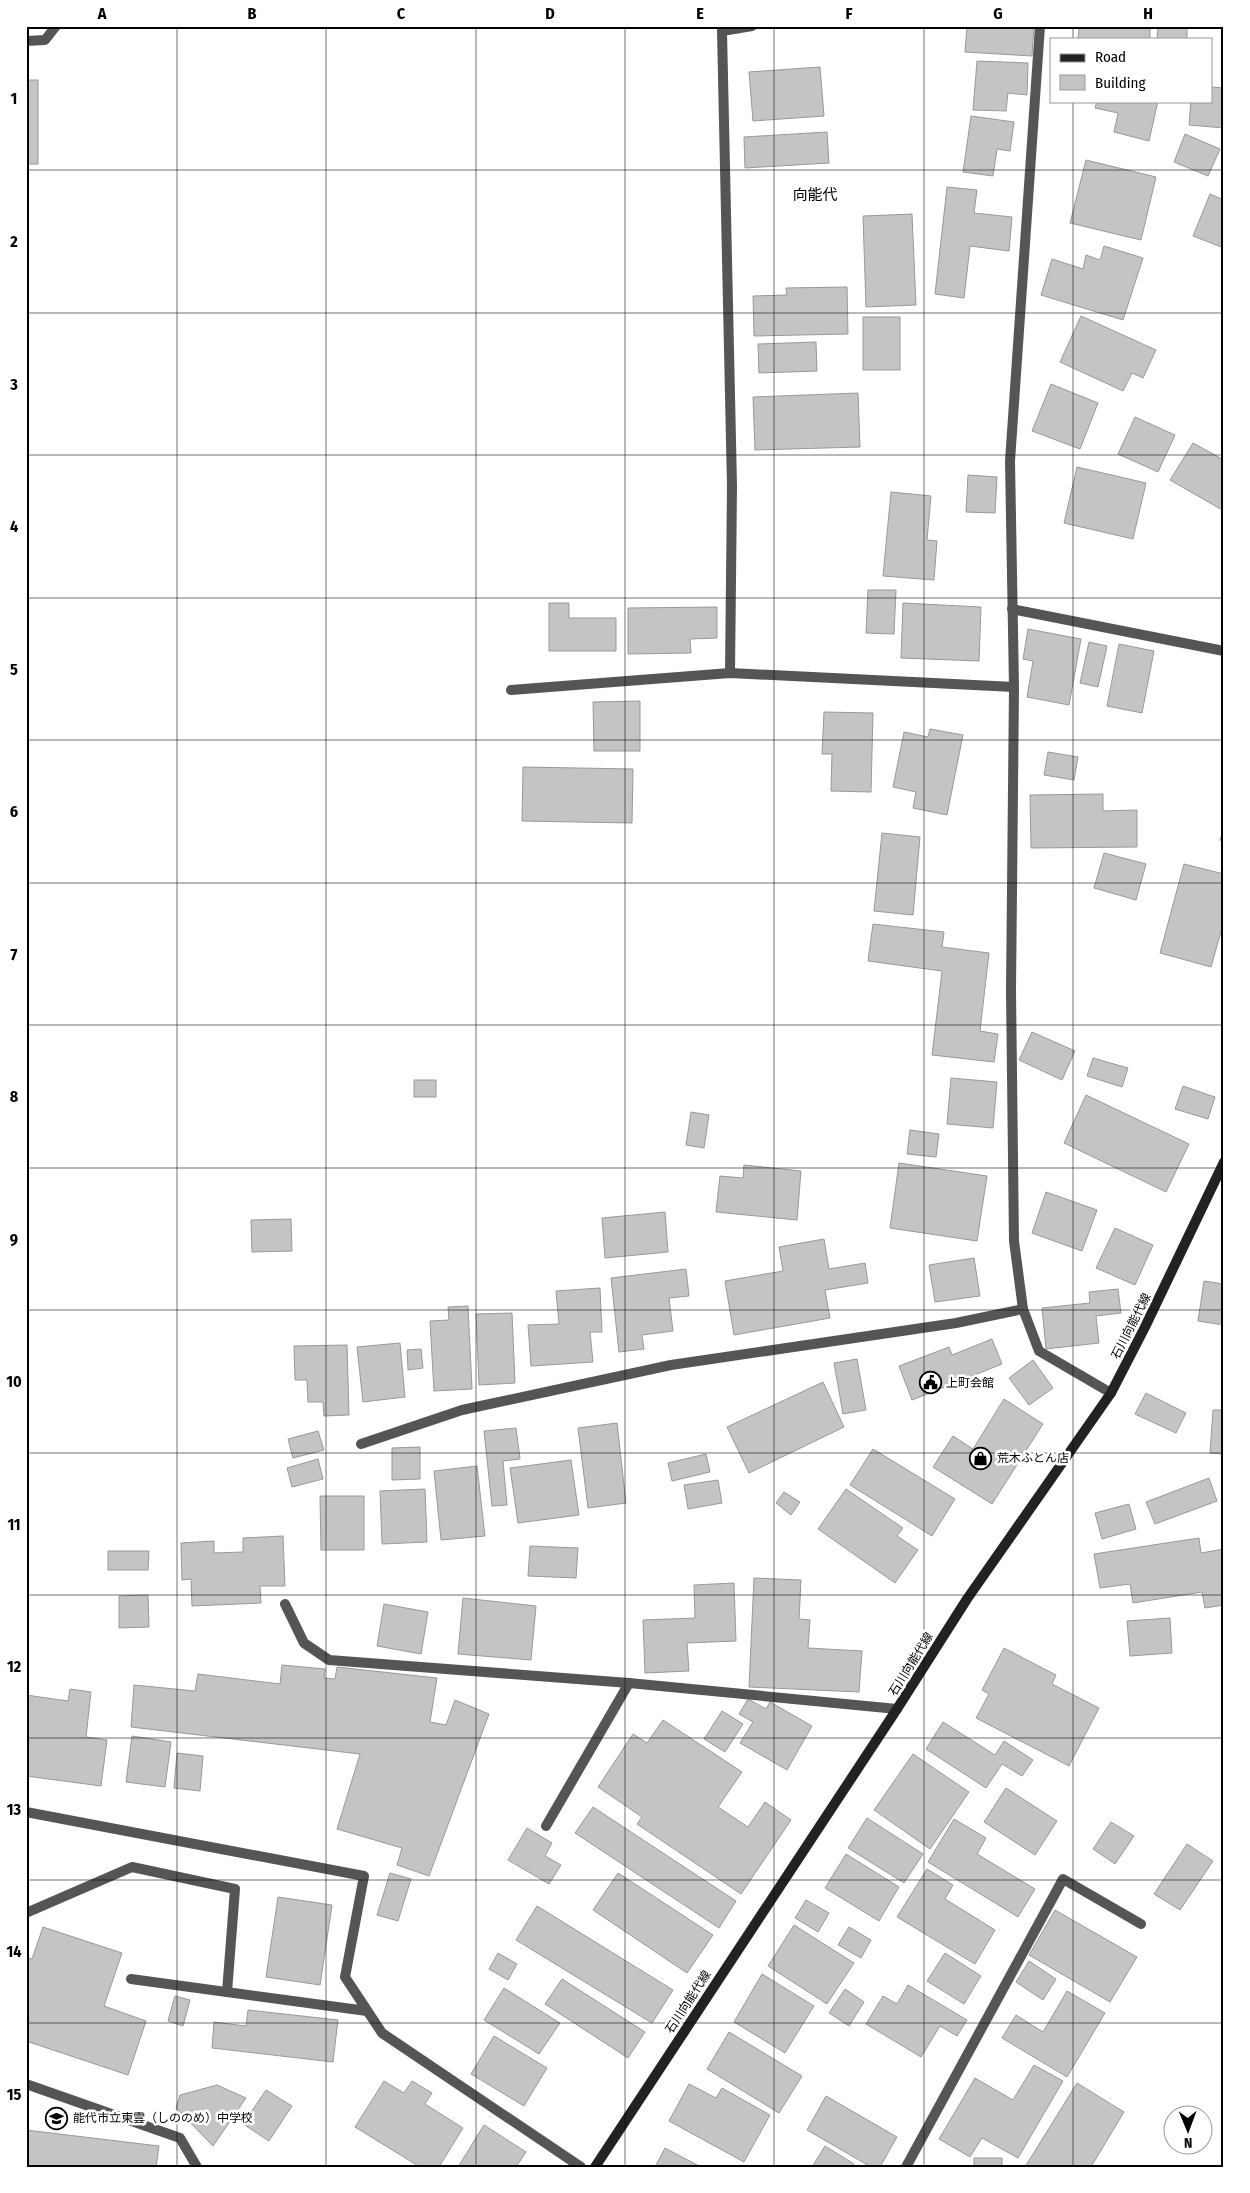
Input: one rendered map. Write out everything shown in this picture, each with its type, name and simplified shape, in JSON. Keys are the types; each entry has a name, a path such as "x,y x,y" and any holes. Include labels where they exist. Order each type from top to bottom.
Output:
{"main road":[{"name":"石川向能代線","path":"595,2167 897,1710 967,1599 1111,1393 1145,1327 1224,1162"}],"street":[{"path":"26,42 45,40 56,26"},
{"path":"730,673 732,486 722,31 752,26"},
{"path":"1040,26 1010,461 1014,687 1011,991 1014,1242 1023,1309 1039,1351 1111,1393"},
{"path":"1012,609 1224,651"},
{"path":"511,690 730,673 1014,687"},
{"path":"361,1444 462,1410 671,1364 956,1323 1023,1309"},
{"path":"285,1604 304,1643 329,1660 629,1683 897,1710"},
{"path":"546,1826 629,1683"},
{"path":"26,1812 364,1876 345,1977 382,2033 581,2167"},
{"path":"26,1913 132,1867 235,1889 227,1992"},
{"path":"906,2167 1063,1879 1141,1924"},
{"path":"131,1979 368,2011"},
{"path":"26,2084 180,2138 197,2167"}],"building":[{"path":"967,26 1034,26 1032,56 965,52"},
{"path":"1079,26 1150,26 1150,38 1078,38"},
{"path":"1158,26 1187,26 1187,38 1157,38"},
{"path":"977,61 1028,63 1027,95 1008,93 1006,111 973,110"},
{"path":"820,67 824,116 753,121 749,72"},
{"path":"26,80 38,80 38,164 26,164"},
{"path":"1212,87 1224,88 1224,128 1189,125 1191,102 1212,102"},
{"path":"1097,102 1158,102 1149,141 1114,132 1118,113 1095,108"},
{"path":"971,116 1014,122 1010,151 997,149 993,176 963,172"},
{"path":"827,132 829,163 745,168 744,137"},
{"path":"1185,134 1220,149 1208,176 1174,162"},
{"path":"1086,160 1156,177 1141,240 1070,223"},
{"path":"947,187 977,190 974,213 1012,217 1009,251 970,246 964,298 935,294"},
{"path":"1210,194 1224,200 1224,248 1193,236"},
{"path":"912,214 916,305 866,307 863,216"},
{"path":"1104,246 1143,258 1123,320 1041,295 1052,259 1083,269 1086,255 1100,260"},
{"path":"847,287 848,334 754,336 753,296 787,295 786,288"},
{"path":"1081,316 1156,350 1143,378 1132,373 1123,391 1060,362"},
{"path":"863,317 900,317 900,370 863,370"},
{"path":"816,342 817,371 759,373 758,344"},
{"path":"1051,384 1098,403 1080,449 1032,431"},
{"path":"858,393 860,447 755,450 753,397"},
{"path":"1135,417 1175,435 1158,472 1118,454"},
{"path":"1193,443 1224,460 1224,511 1170,480"},
{"path":"1077,467 1146,483 1133,539 1064,523"},
{"path":"968,475 997,477 995,513 966,512"},
{"path":"891,492 931,496 927,540 937,541 934,580 883,576"},
{"path":"868,590 896,590 894,634 866,633"},
{"path":"549,603 569,603 569,618 616,618 616,651 549,651"},
{"path":"903,603 981,607 979,661 901,658"},
{"path":"717,607 717,638 690,639 691,653 628,654 628,608"},
{"path":"1028,629 1081,639 1069,705 1027,697 1033,661 1023,659"},
{"path":"1089,642 1107,646 1098,687 1080,683"},
{"path":"1119,644 1154,651 1142,713 1107,706"},
{"path":"640,701 640,751 594,751 593,702"},
{"path":"824,712 873,713 871,792 831,791 832,754 822,754"},
{"path":"930,729 963,735 947,815 913,808 916,792 893,787 904,732 928,737"},
{"path":"1048,752 1078,757 1074,780 1044,775"},
{"path":"523,767 633,769 632,823 522,821"},
{"path":"1103,794 1103,811 1137,810 1137,847 1031,848 1030,795"},
{"path":"1224,829 1224,842 1220,840"},
{"path":"882,833 920,837 913,915 874,911"},
{"path":"1104,853 1146,864 1136,900 1094,888"},
{"path":"1184,864 1224,874 1224,921 1211,967 1160,953"},
{"path":"873,924 944,932 942,947 989,953 980,1031 998,1034 994,1062 932,1055 942,971 868,961"},
{"path":"1032,1032 1075,1051 1062,1080 1019,1060"},
{"path":"1093,1058 1128,1068 1122,1087 1087,1076"},
{"path":"951,1078 997,1082 993,1128 947,1124"},
{"path":"414,1080 436,1080 436,1097 414,1097"},
{"path":"1183,1086 1215,1097 1208,1119 1175,1109"},
{"path":"1086,1095 1189,1144 1166,1192 1064,1143"},
{"path":"691,1112 709,1115 704,1148 686,1145"},
{"path":"910,1130 939,1134 936,1157 907,1154"},
{"path":"899,1163 987,1176 977,1241 890,1228"},
{"path":"744,1165 801,1171 797,1220 716,1212 720,1176 743,1178"},
{"path":"1046,1192 1097,1210 1082,1251 1032,1233"},
{"path":"665,1212 668,1252 605,1258 602,1218"},
{"path":"291,1219 292,1251 252,1252 251,1220"},
{"path":"1115,1228 1153,1245 1135,1285 1096,1268"},
{"path":"824,1239 829,1269 865,1263 868,1283 825,1290 830,1318 734,1335 725,1281 783,1271 779,1247"},
{"path":"974,1258 980,1296 935,1302 929,1265"},
{"path":"686,1269 689,1296 669,1298 673,1331 642,1335 644,1349 619,1352 611,1278"},
{"path":"1204,1281 1224,1284 1224,1325 1198,1321"},
{"path":"600,1288 602,1332 590,1332 593,1362 531,1366 528,1325 559,1324 556,1291"},
{"path":"1118,1289 1121,1313 1096,1316 1099,1343 1046,1349 1042,1308 1090,1303 1089,1292"},
{"path":"468,1306 472,1389 434,1391 430,1321 449,1320 448,1307"},
{"path":"512,1313 515,1383 479,1385 476,1314"},
{"name":"上町会館","path":"992,1339 1002,1364 912,1400 899,1366 949,1347 952,1355"},
{"path":"400,1343 405,1397 363,1402 357,1347"},
{"path":"347,1345 349,1415 324,1416 323,1402 308,1402 307,1380 295,1380 294,1346"},
{"path":"421,1349 423,1368 408,1370 407,1350"},
{"path":"857,1359 866,1410 843,1414 834,1363"},
{"path":"1033,1360 1053,1388 1029,1405 1009,1378"},
{"path":"823,1382 844,1427 749,1473 727,1427"},
{"path":"1146,1393 1186,1413 1176,1433 1135,1414"},
{"name":"荒木ふとん店","path":"1004,1399 1043,1424 992,1504 933,1467 953,1436 973,1449"},
{"path":"1213,1410 1224,1410 1224,1454 1210,1453"},
{"path":"617,1423 626,1503 588,1508 578,1428"},
{"path":"516,1428 520,1459 503,1461 507,1505 492,1506 484,1431"},
{"path":"318,1431 324,1450 293,1458 288,1439"},
{"path":"420,1447 420,1479 392,1480 392,1448"},
{"path":"873,1449 955,1499 932,1536 850,1485"},
{"path":"706,1454 710,1472 672,1481 668,1463"},
{"path":"318,1459 323,1479 292,1487 287,1468"},
{"path":"571,1460 579,1515 518,1523 510,1468"},
{"path":"477,1466 485,1536 441,1540 434,1471"},
{"path":"1209,1478 1217,1501 1155,1524 1146,1502"},
{"path":"718,1480 722,1503 688,1509 684,1485"},
{"path":"425,1489 427,1542 382,1544 380,1491"},
{"path":"846,1489 903,1528 897,1536 918,1550 895,1583 818,1529"},
{"path":"784,1492 800,1502 791,1515 776,1503"},
{"path":"320,1496 364,1496 364,1550 321,1550"},
{"path":"1129,1504 1136,1529 1102,1539 1095,1513"},
{"path":"283,1536 285,1586 260,1586 261,1603 192,1606 191,1579 182,1580 181,1543 214,1541 214,1553 243,1552 243,1538"},
{"path":"1199,1538 1201,1553 1224,1549 1224,1605 1205,1608 1202,1592 1133,1603 1130,1584 1100,1588 1094,1554"},
{"path":"530,1546 578,1548 576,1578 528,1576"},
{"path":"108,1551 149,1551 148,1570 108,1570"},
{"path":"754,1578 801,1580 799,1619 810,1620 808,1648 862,1651 859,1692 749,1687"},
{"path":"734,1583 736,1641 687,1643 689,1671 645,1673 643,1620 695,1618 694,1585"},
{"path":"148,1595 149,1627 119,1628 119,1596"},
{"path":"463,1598 536,1606 531,1660 458,1654"},
{"path":"384,1604 428,1612 421,1654 377,1646"},
{"path":"1170,1618 1172,1653 1130,1656 1127,1621"},
{"path":"1004,1648 1056,1675 1052,1684 1099,1708 1069,1766 976,1718 989,1694 982,1690"},
{"path":"282,1665 325,1669 324,1678 335,1679 337,1667 437,1678 430,1722 446,1725 455,1700 489,1714 429,1876 397,1865 402,1848 337,1829 360,1754 131,1727 134,1685 195,1691 198,1674 280,1684"},
{"path":"70,1689 91,1692 86,1737 107,1740 101,1786 26,1776 26,1695 68,1701"},
{"path":"748,1699 766,1709 770,1702 812,1726 787,1770 740,1743 753,1722 739,1714"},
{"path":"722,1711 743,1724 725,1752 704,1739"},
{"path":"663,1720 742,1772 718,1807 748,1827 765,1802 791,1820 741,1894 637,1824 642,1817 598,1787 633,1734 647,1743"},
{"path":"943,1722 995,1755 1004,1741 1033,1760 1022,1776 1002,1764 986,1788 926,1749"},
{"path":"132,1736 171,1742 165,1787 126,1782"},
{"path":"177,1753 203,1756 200,1791 174,1788"},
{"path":"913,1754 969,1792 930,1849 874,1810"},
{"path":"1006,1788 1057,1821 1035,1855 984,1822"},
{"path":"593,1807 736,1901 719,1928 575,1833"},
{"path":"867,1818 923,1854 904,1883 848,1848"},
{"path":"954,1819 986,1838 977,1854 1035,1889 1018,1917 928,1862"},
{"path":"1111,1822 1134,1836 1115,1864 1093,1849"},
{"path":"527,1828 552,1843 545,1856 561,1865 549,1884 508,1860"},
{"path":"1187,1844 1213,1861 1180,1910 1154,1894"},
{"path":"846,1854 899,1887 879,1921 825,1888"},
{"path":"927,1869 953,1885 945,1899 995,1930 975,1964 897,1917"},
{"path":"390,1873 411,1879 398,1921 377,1915"},
{"path":"618,1873 713,1935 687,1973 593,1910"},
{"path":"278,1897 332,1905 320,1985 266,1977"},
{"path":"806,1900 829,1913 818,1932 795,1918"},
{"path":"537,1906 673,1990 652,2023 516,1940"},
{"path":"1055,1910 1137,1957 1110,2002 1029,1955"},
{"path":"794,1925 854,1963 827,2004 768,1966"},
{"path":"43,1927 122,1953 104,2006 146,2021 128,2075 26,2041 26,1957 32,1959"},
{"path":"849,1927 871,1940 861,1958 838,1945"},
{"path":"498,1953 517,1964 508,1980 489,1969"},
{"path":"945,1953 981,1976 964,2004 927,1981"},
{"path":"1029,1961 1056,1979 1043,2000 1016,1982"},
{"path":"762,1974 814,2006 785,2053 734,2022"},
{"path":"562,1979 645,2032 628,2058 545,2004"},
{"path":"908,1985 967,2020 957,2036 940,2026 921,2057 866,2024 883,1996 897,2004"},
{"path":"504,1988 560,2023 539,2054 484,2020"},
{"path":"845,1989 864,2002 849,2026 829,2013"},
{"path":"1067,1991 1105,2013 1067,2077 1002,2038 1016,2015 1043,2032"},
{"path":"175,1996 190,2000 183,2026 168,2021"},
{"path":"248,2010 338,2020 333,2062 212,2048 214,2022 246,2026"},
{"path":"729,2032 802,2076 779,2113 707,2069"},
{"path":"494,2036 547,2068 524,2106 471,2074"},
{"path":"1034,2065 1063,2081 1018,2158 982,2138 970,2157 939,2139 975,2078 1013,2100"},
{"path":"384,2081 404,2093 412,2081 432,2093 425,2104 463,2128 439,2167 420,2167 355,2127"},
{"path":"1077,2083 1124,2112 1091,2167 1025,2167"},
{"path":"689,2084 716,2098 722,2088 770,2115 744,2162 669,2121"},
{"path":"217,2085 246,2098 213,2146 176,2108 180,2095"},
{"path":"266,2090 292,2106 269,2141 243,2124"},
{"path":"826,2096 897,2137 880,2167 871,2167 807,2130"},
{"path":"484,2125 526,2152 516,2167 458,2167"},
{"path":"26,2130 159,2146 156,2167 26,2167"},
{"path":"825,2146 854,2164 852,2167 812,2167"},
{"path":"665,2148 701,2167 655,2167"},
{"path":"974,2158 1002,2158 1002,2167 974,2167"}],"place":[{"name":"上町会館","path":"930,1383"},
{"name":"荒木ふとん店","path":"981,1458"},
{"name":"能代市立東雲（しののめ）中学校","path":"57,2118"}],"district":[{"name":"向能代","path":"815,195"}]}
